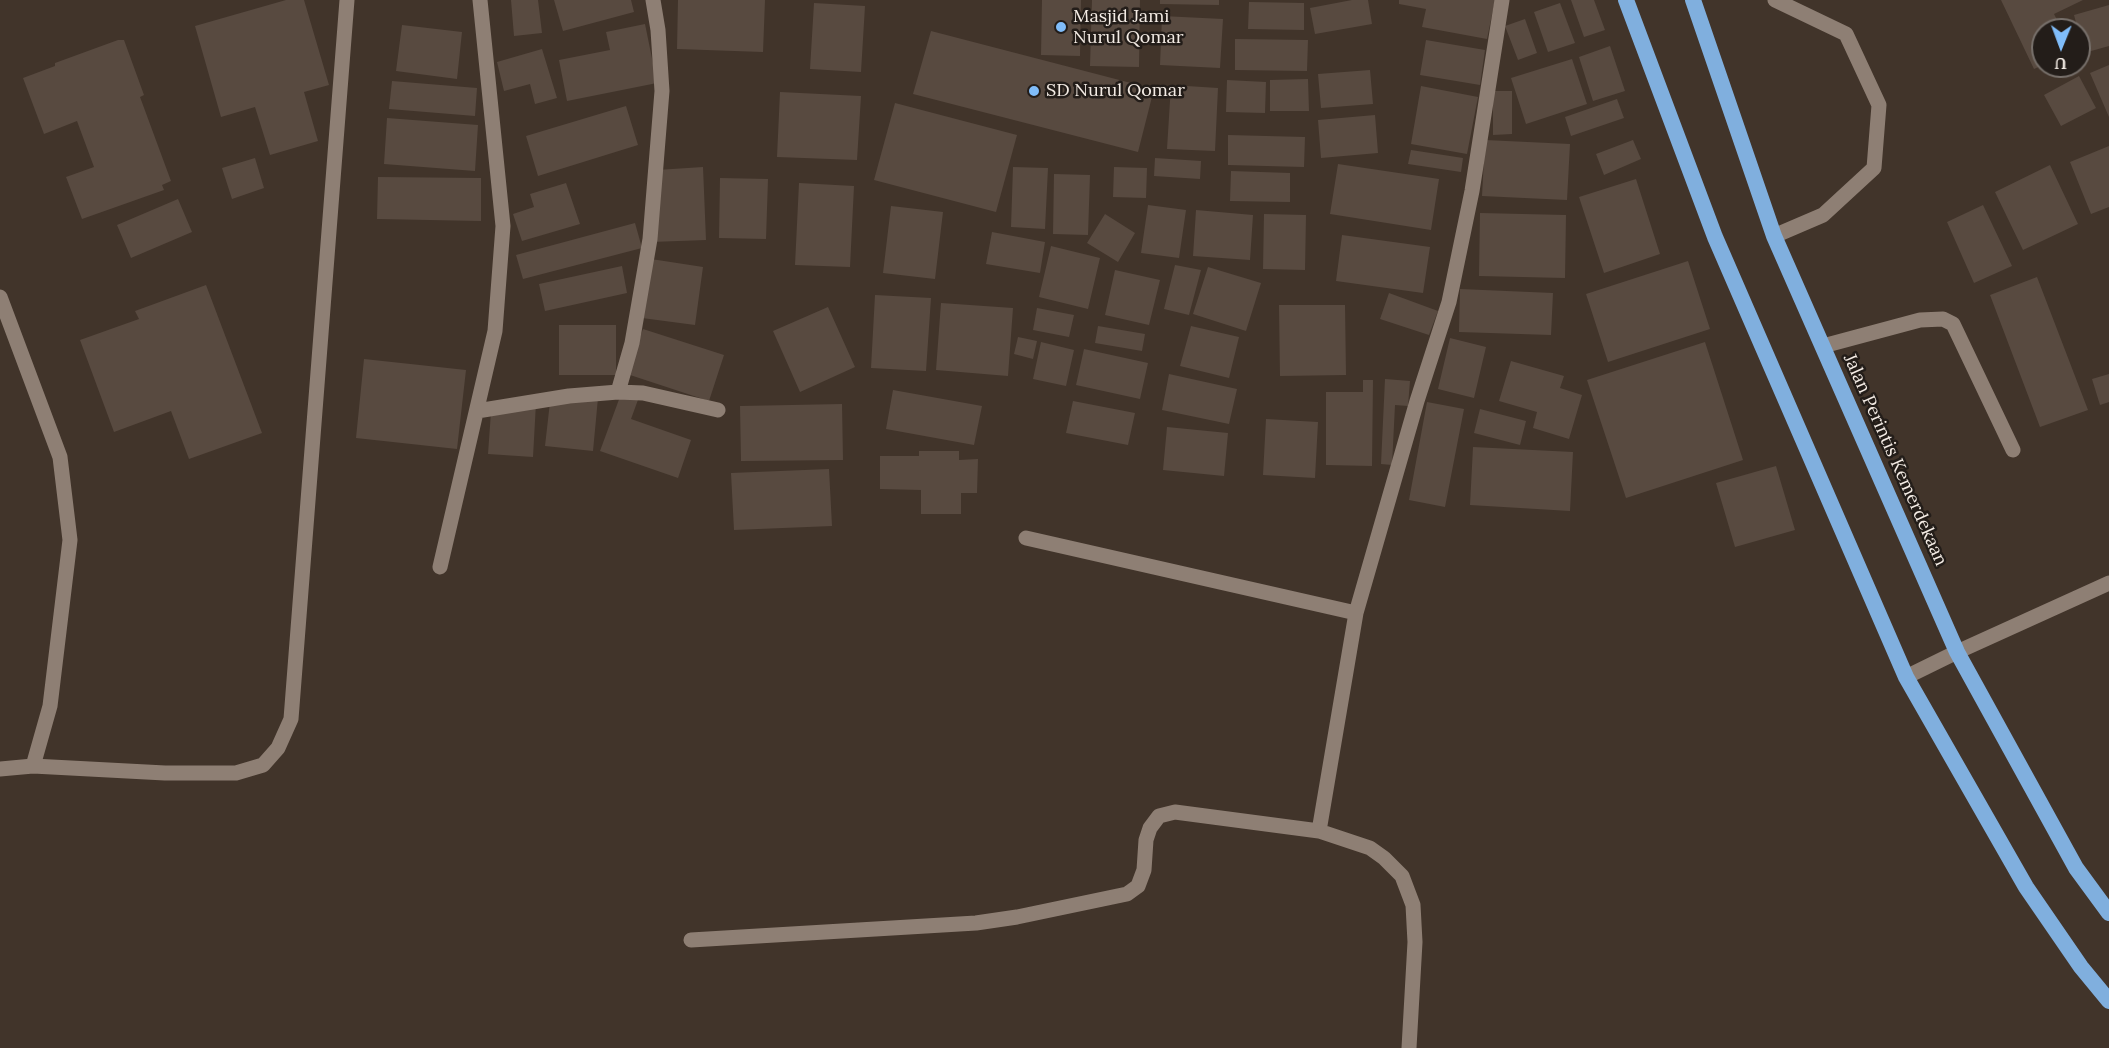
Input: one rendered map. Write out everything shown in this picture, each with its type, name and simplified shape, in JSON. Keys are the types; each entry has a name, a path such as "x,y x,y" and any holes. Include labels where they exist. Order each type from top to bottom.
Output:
{"highway":[{"path":"1626,0 1715,237 1906,677 2026,887 2081,967 2109,1001"},
{"name":"Jalan Perintis Kemerdekaan","path":"1693,0 1774,236 1957,652 2076,868 2109,913"}],"street":[{"path":"0,770 33,766 165,773 236,772 263,765 278,748 291,719 347,0"},
{"path":"440,567 460,473 495,331 503,226 480,0"},
{"path":"618,392 632,343 650,239 662,91 658,30 653,0"},
{"path":"1319,831 1356,613 1417,401 1449,302 1472,191 1502,0"},
{"path":"1774,236 1823,215 1874,168 1879,105 1846,34 1775,0"},
{"path":"0,297 60,457 70,540 51,706 33,766"},
{"path":"1823,346 1920,320 1943,319 1953,324 2013,450"},
{"path":"477,411 568,396 618,392 643,393 718,410"},
{"path":"1026,538 1356,613"},
{"path":"1906,677 2109,583"},
{"path":"691,940 976,923 1017,917 1127,894 1138,886 1144,870 1146,840 1150,828 1159,816 1175,812 1319,831 1370,848 1402,876 1413,905 1415,942 1409,1048"}],"building":[{"path":"286,0 304,0 329,85 304,92 318,141 270,155 255,107 221,117 195,26"},
{"path":"511,0 538,0 542,33 514,36"},
{"path":"554,0 631,0 634,12 563,31"},
{"path":"678,0 765,0 763,52 677,49"},
{"name":"Masjid Jami Nurul Qomar","path":"1042,0 1081,0 1080,56 1041,55"},
{"path":"1092,0 1140,0 1139,67 1090,66"},
{"path":"1160,0 1219,0 1219,5 1160,4"},
{"path":"1352,0 1368,0 1372,24 1315,34 1310,8"},
{"path":"1399,0 1495,0 1487,39 1422,27 1426,9 1399,4"},
{"path":"1571,0 1594,0 1605,30 1584,37"},
{"path":"2001,0 2083,0 2054,14 2056,18 2031,18 2031,63"},
{"path":"1249,2 1304,3 1304,30 1248,29"},
{"path":"814,3 865,6 861,72 810,69"},
{"path":"1560,3 1575,43 1548,52 1534,12"},
{"path":"2109,5 2109,46 2091,51 2091,18 2075,18 2074,15"},
{"path":"1162,16 1223,19 1220,68 1160,65"},
{"path":"1525,19 1537,53 1518,60 1505,26"},
{"path":"645,24 657,83 567,101 559,60 610,50 606,32"},
{"path":"402,25 462,32 457,79 396,71"},
{"name":"SD Nurul Qomar","path":"931,31 1154,89 1138,152 913,94"},
{"path":"1235,39 1308,40 1307,71 1235,70"},
{"path":"118,40 124,40 144,95 140,97 171,181 162,185 164,190 82,219 66,177 94,167 77,121 44,134 23,78 55,66 55,63"},
{"path":"1426,40 1485,50 1480,85 1420,75"},
{"path":"1610,46 1625,91 1593,101 1579,57"},
{"path":"542,49 557,98 535,104 530,84 504,91 497,62"},
{"path":"1572,59 1587,104 1526,124 1511,78"},
{"path":"2109,65 2109,117 2091,75 2091,73"},
{"path":"1370,70 1373,104 1321,108 1318,74"},
{"path":"2075,78 2080,78 2096,108 2061,126 2044,95"},
{"path":"1308,79 1309,111 1270,111 1270,80"},
{"path":"1227,80 1266,82 1265,113 1226,112"},
{"path":"392,81 477,88 475,116 389,109"},
{"path":"1171,85 1218,88 1215,151 1167,149"},
{"path":"1421,86 1478,97 1467,154 1411,144"},
{"path":"1493,91 1512,91 1512,134 1493,135"},
{"path":"780,92 861,96 857,160 777,157"},
{"path":"1617,99 1624,118 1571,136 1565,117"},
{"path":"895,103 1017,135 996,212 874,180"},
{"path":"626,106 638,145 538,176 526,136"},
{"path":"1375,115 1378,153 1321,158 1318,120"},
{"path":"387,118 478,125 475,171 384,164"},
{"path":"1228,135 1305,137 1304,167 1228,165"},
{"path":"1485,140 1570,144 1567,200 1482,196"},
{"path":"1633,140 1641,159 1604,175 1596,154"},
{"path":"2109,146 2109,207 2091,214 2070,162"},
{"path":"1411,150 1463,158 1461,172 1408,164"},
{"path":"255,158 264,188 232,199 222,168"},
{"path":"1155,158 1201,161 1200,179 1154,176"},
{"path":"1338,164 1439,179 1431,230 1330,214"},
{"path":"2050,165 2078,224 2023,250 1995,192"},
{"path":"703,167 706,240 651,242 657,170"},
{"path":"1013,167 1048,168 1045,229 1011,227"},
{"path":"1114,167 1147,168 1146,198 1113,197"},
{"path":"1231,171 1290,173 1290,202 1230,201"},
{"path":"1054,174 1090,175 1088,235 1053,234"},
{"path":"378,177 481,178 481,221 377,219"},
{"path":"720,178 768,179 766,239 719,238"},
{"path":"1636,179 1660,254 1604,273 1579,197"},
{"path":"566,183 580,224 522,241 513,214 534,207 530,194"},
{"path":"799,183 854,186 850,267 795,265"},
{"path":"178,199 192,232 131,258 117,225"},
{"path":"1148,205 1186,210 1179,258 1141,253"},
{"path":"1983,205 2012,266 1974,283 1947,222"},
{"path":"891,206 943,212 935,279 883,273"},
{"path":"1196,210 1253,215 1250,260 1193,256"},
{"path":"1480,213 1566,215 1565,278 1479,276"},
{"path":"1105,214 1135,233 1118,262 1087,243"},
{"path":"1264,214 1306,215 1305,270 1263,269"},
{"path":"635,223 642,248 523,279 516,255"},
{"path":"992,232 1045,242 1040,273 986,264"},
{"path":"1342,235 1430,247 1423,293 1336,281"},
{"path":"1051,246 1100,258 1088,309 1039,297"},
{"path":"651,259 703,267 695,325 642,318"},
{"path":"1688,261 1710,329 1608,362 1586,294"},
{"path":"1175,265 1201,270 1189,315 1164,309"},
{"path":"622,266 627,293 545,311 539,284"},
{"path":"1208,267 1261,283 1246,331 1193,314"},
{"path":"1115,270 1160,280 1149,325 1105,315"},
{"path":"2037,277 2088,410 2040,427 1990,295"},
{"path":"206,285 262,433 189,459 171,411 114,432 80,340 139,319 135,311"},
{"path":"1460,289 1553,293 1551,335 1459,332"},
{"path":"1389,293 1438,311 1429,335 1380,319"},
{"path":"875,295 931,298 926,371 871,368"},
{"path":"941,303 1013,308 1008,376 936,370"},
{"path":"1279,305 1345,305 1346,375 1280,376"},
{"path":"828,307 855,367 800,392 773,331"},
{"path":"1037,308 1074,315 1069,337 1033,330"},
{"path":"559,325 616,325 616,375 559,375"},
{"path":"1098,326 1145,334 1142,351 1095,343"},
{"path":"1191,326 1239,337 1229,378 1180,366"},
{"path":"643,329 724,355 709,401 627,374"},
{"path":"1018,337 1037,341 1033,359 1014,354"},
{"path":"1450,338 1486,347 1474,398 1438,389"},
{"path":"1041,342 1074,350 1066,386 1033,379"},
{"path":"1705,342 1743,460 1626,498 1587,380"},
{"path":"1084,349 1148,363 1140,399 1076,385"},
{"path":"364,359 466,370 457,449 356,438"},
{"path":"1511,361 1564,376 1560,388 1582,395 1569,439 1533,428 1537,412 1499,401"},
{"path":"1169,374 1237,389 1229,424 1162,410"},
{"path":"2109,374 2109,402 2100,405 2092,379"},
{"path":"1385,379 1410,381 1408,406 1395,405 1392,465 1381,464"},
{"path":"1363,380 1373,380 1372,466 1326,465 1326,392 1363,392"},
{"path":"893,390 982,406 974,445 886,429"},
{"path":"621,394 639,397 631,419 691,440 678,478 600,451"},
{"path":"598,398 593,451 545,446 550,402"},
{"path":"1073,401 1135,413 1128,445 1066,433"},
{"path":"1427,402 1464,409 1445,507 1409,500"},
{"path":"536,403 533,457 488,454 491,412"},
{"path":"842,404 843,460 741,461 740,406"},
{"path":"1480,409 1526,421 1520,445 1474,433"},
{"path":"1266,419 1318,422 1315,478 1263,475"},
{"path":"1167,427 1228,433 1224,476 1163,470"},
{"path":"1473,447 1573,452 1570,511 1470,505"},
{"path":"919,451 959,451 959,460 978,459 977,493 961,493 961,514 921,514 921,490 880,489 880,456 919,456"},
{"path":"1776,466 1795,530 1735,547 1716,483"},
{"path":"829,469 832,526 734,530 731,473"}],"place":[{"name":"Masjid Jami Nurul Qomar","path":"1061,27"},
{"name":"SD Nurul Qomar","path":"1034,91"}]}
